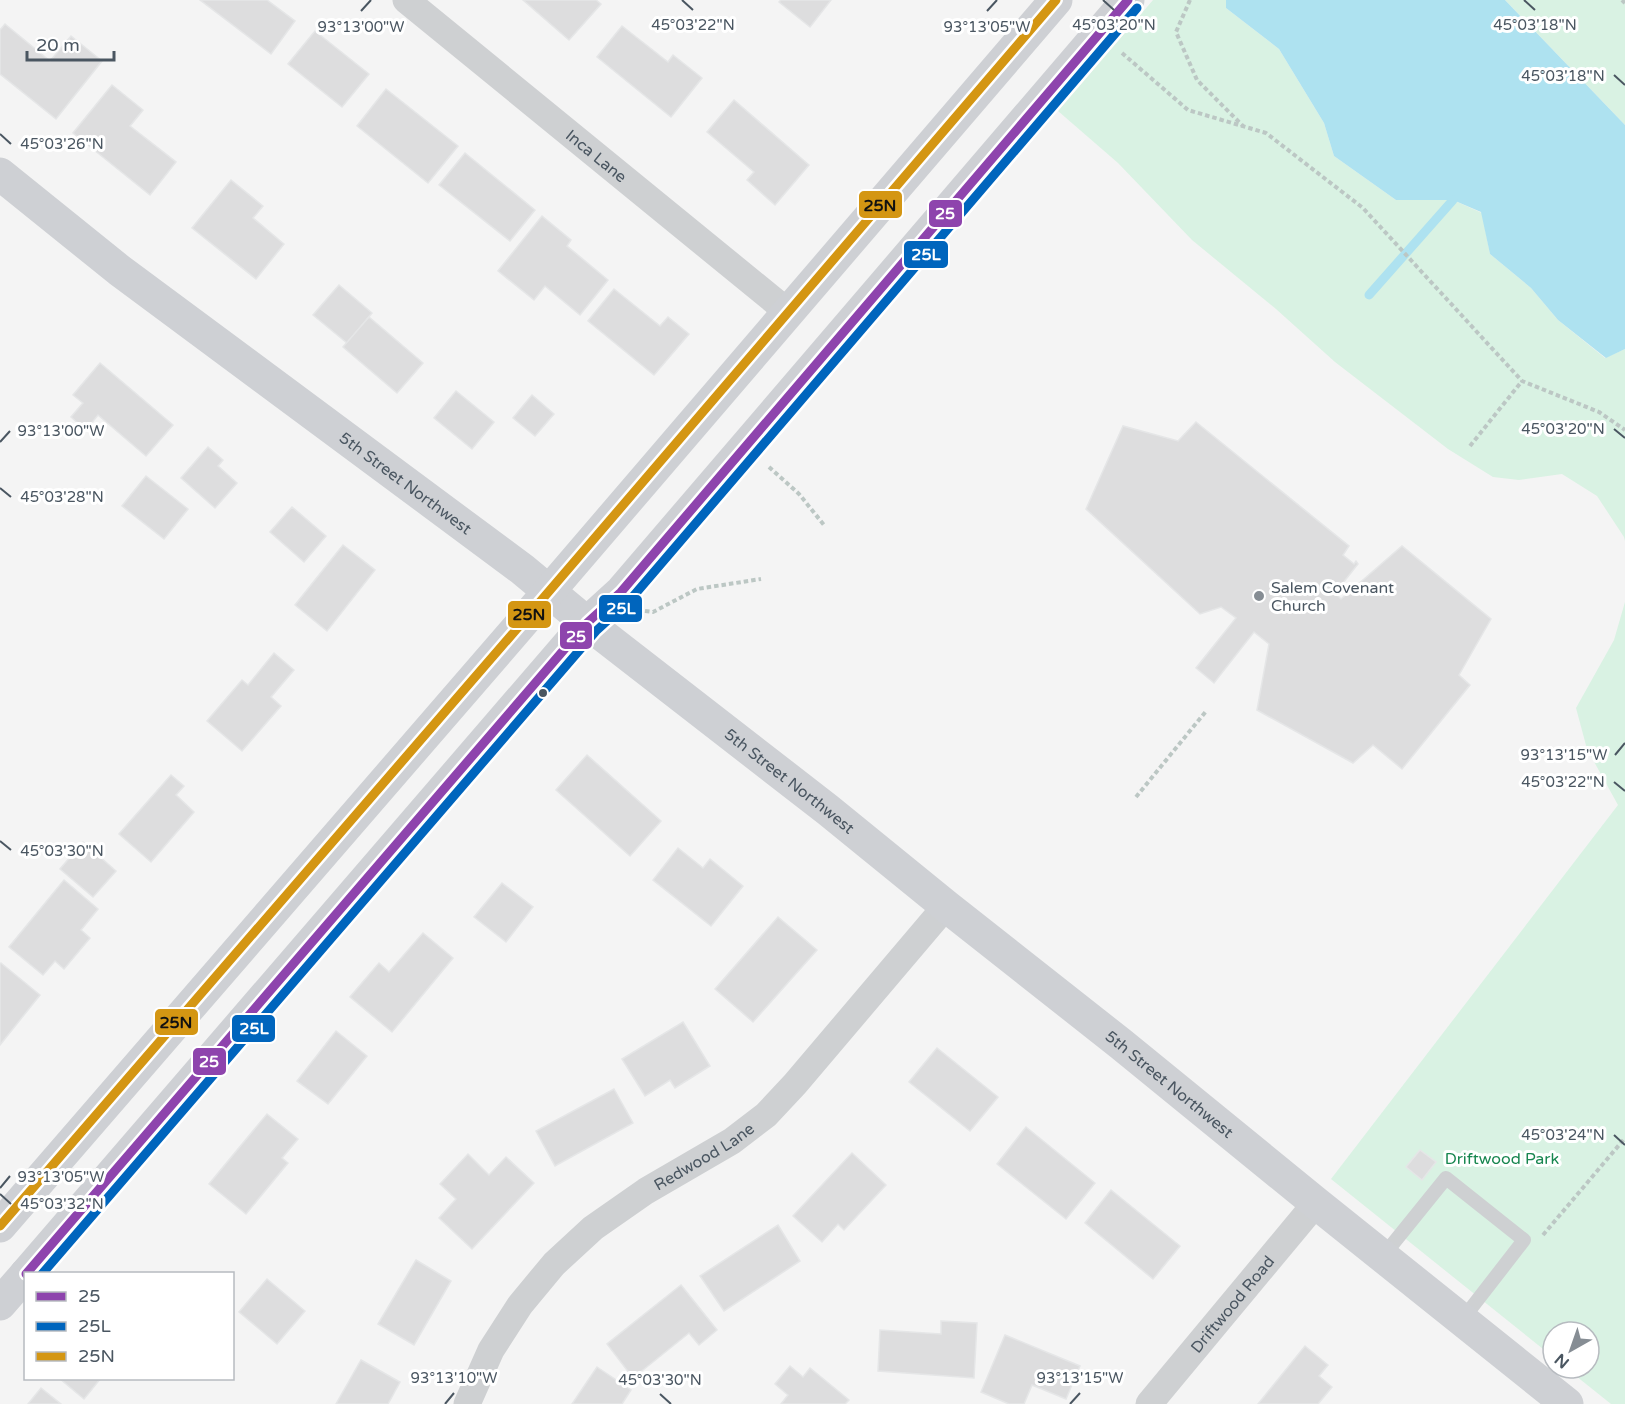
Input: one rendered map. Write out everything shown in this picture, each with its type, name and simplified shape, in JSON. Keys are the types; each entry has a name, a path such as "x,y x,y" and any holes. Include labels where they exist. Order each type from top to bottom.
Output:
{"main road":[{"path":"0,1226 549,592 1056,0"},
{"path":"28,1272 587,623 621,592 1128,0"},
{"name":"5th Street Northwest","path":"0,174 119,270 522,569 587,623 828,810 1130,1051 1567,1404"},
{"path":"0,1304 24,1276"}],"street":[{"name":"Inca Lane","path":"406,0 788,312"},
{"name":"Redwood Lane","path":"467,1404 491,1350 520,1305 554,1264 593,1228 646,1191 732,1141 766,1115 946,906"},
{"name":"Driftwood Road","path":"1149,1404 1316,1203"}],"lane":[{"path":"1383,1257 1446,1178 1524,1240 1462,1320"}],"path":[{"path":"1190,0 1176,32 1197,80 1244,126"},
{"path":"1100,33 1188,110 1266,133 1363,208 1522,381 1599,412 1625,430"},
{"path":"1470,446 1522,381"},
{"path":"746,446 799,494 824,525"},
{"path":"645,611 653,612 697,589 761,579"},
{"path":"1136,797 1207,710"},
{"path":"1524,1240 1537,1241 1625,1138"}],"green space":[{"path":"1153,0 1226,0 1226,8 1279,49 1324,123 1334,156 1396,200 1453,200 1482,213 1490,254 1531,288 1558,320 1605,358 1625,349 1625,541 1597,496 1562,474 1519,480 1493,477 1448,449 1335,362 1276,309 1192,240 1118,163 1058,111"},
{"path":"1505,0 1625,0 1625,125"},
{"name":"Driftwood Park","path":"1625,602 1625,1404 1611,1404 1581,1380 1601,1380 1601,1320 1541,1320 1541,1347 1331,1179 1618,805 1587,749 1576,708 1614,640"}],"water":[{"path":"1226,0 1505,0 1625,125 1625,349 1606,358 1558,320 1531,288 1490,254 1481,212 1453,200 1396,200 1334,156 1324,123 1279,49 1226,8"}],"building":[{"path":"200,0 267,0 295,21 271,54"},
{"path":"523,0 596,0 601,4 569,40"},
{"path":"781,0 831,0 810,27 779,2"},
{"path":"5,24 50,61 71,36 102,61 56,119 0,74 0,30"},
{"path":"622,26 668,62 673,55 702,78 671,117 597,57"},
{"path":"315,31 369,74 342,107 288,64"},
{"path":"112,85 143,110 130,126 176,162 150,195 73,133"},
{"path":"386,89 458,146 428,183 357,126"},
{"path":"734,100 809,165 775,205 747,180 754,172 707,132"},
{"path":"465,153 535,210 510,241 439,185"},
{"path":"231,180 263,206 253,218 284,244 256,279 192,228"},
{"path":"542,216 571,240 567,246 608,280 580,315 545,286 534,300 498,271"},
{"path":"339,285 372,313 347,343 313,315"},
{"path":"614,289 660,326 668,317 689,334 654,375 588,321"},
{"path":"369,317 423,363 397,393 343,347"},
{"path":"100,363 173,425 146,456 98,415 86,430 71,417 83,403 73,395"},
{"path":"456,391 494,422 472,449 434,418"},
{"path":"532,395 554,414 535,436 513,418"},
{"name":"Salem Covenant Church","path":"1196,422 1349,546 1343,555 1354,564 1356,561 1358,564 1335,593 1341,599 1402,546 1491,619 1459,675 1470,685 1402,769 1373,745 1353,763 1257,710 1269,644 1254,632 1214,683 1196,668 1236,618 1221,607 1200,614 1086,509 1123,426 1178,441"},
{"path":"208,447 223,460 218,466 237,483 215,508 181,478"},
{"path":"146,476 188,509 164,539 122,506"},
{"path":"292,507 326,536 304,562 270,532"},
{"path":"343,545 375,570 327,631 295,605"},
{"path":"274,653 294,670 271,697 281,706 242,751 207,721 242,680 248,685"},
{"path":"587,755 661,821 630,856 556,790"},
{"path":"171,775 184,786 176,795 194,812 151,862 119,834"},
{"path":"83,842 116,871 93,897 60,869"},
{"path":"678,848 703,868 710,859 743,886 711,926 653,880"},
{"path":"64,880 98,909 81,930 90,938 64,969 55,961 43,975 9,947"},
{"path":"502,883 533,907 506,942 474,917"},
{"path":"778,917 817,950 753,1022 715,989"},
{"path":"423,933 453,958 392,1032 350,997 379,963 389,972"},
{"path":"0,964 40,995 0,1045"},
{"path":"683,1022 710,1066 675,1088 670,1080 645,1096 622,1059"},
{"path":"336,1031 367,1056 328,1104 297,1081"},
{"path":"937,1048 998,1097 970,1131 909,1082"},
{"path":"614,1089 633,1123 555,1166 536,1131"},
{"path":"267,1114 298,1139 282,1158 288,1163 246,1214 209,1184"},
{"path":"1026,1127 1095,1183 1066,1219 997,1164"},
{"path":"1420,1150 1436,1162 1422,1180 1406,1167"},
{"path":"852,1153 886,1185 844,1230 838,1224 822,1242 793,1216"},
{"path":"468,1154 489,1175 506,1157 534,1183 472,1249 439,1218 456,1199 440,1184"},
{"path":"1111,1190 1180,1246 1153,1279 1085,1223"},
{"path":"778,1225 800,1261 724,1311 700,1276"},
{"path":"416,1260 451,1281 414,1345 378,1324"},
{"path":"267,1279 305,1311 277,1344 239,1312"},
{"path":"681,1285 717,1330 699,1345 689,1333 633,1378 607,1344"},
{"path":"941,1321 977,1323 974,1378 878,1371 880,1330 941,1334"},
{"path":"1005,1335 1080,1366 1066,1399 1032,1385 1024,1404 1009,1404 981,1392"},
{"path":"1305,1346 1328,1365 1319,1376 1332,1387 1318,1404 1258,1404"},
{"path":"361,1360 400,1382 388,1404 336,1404"},
{"path":"790,1366 803,1377 810,1368 849,1400 845,1404 781,1404 788,1395 775,1384"},
{"path":"597,1367 631,1390 622,1404 572,1404"},
{"path":"61,1380 99,1380 84,1399"},
{"path":"41,1388 61,1404 28,1404"}],"waterway":[{"path":"1369,295 1453,200"}],"transit line":[{"name":"25N","path":"0,1226 521,624 1056,0"},
{"name":"25","path":"28,1272 587,623 621,592 1128,0"},
{"name":"25L","path":"44,1272 596,631 630,600 1137,8"}],"place":[{"name":"Salem Covenant Church","path":"1259,596"}]}
